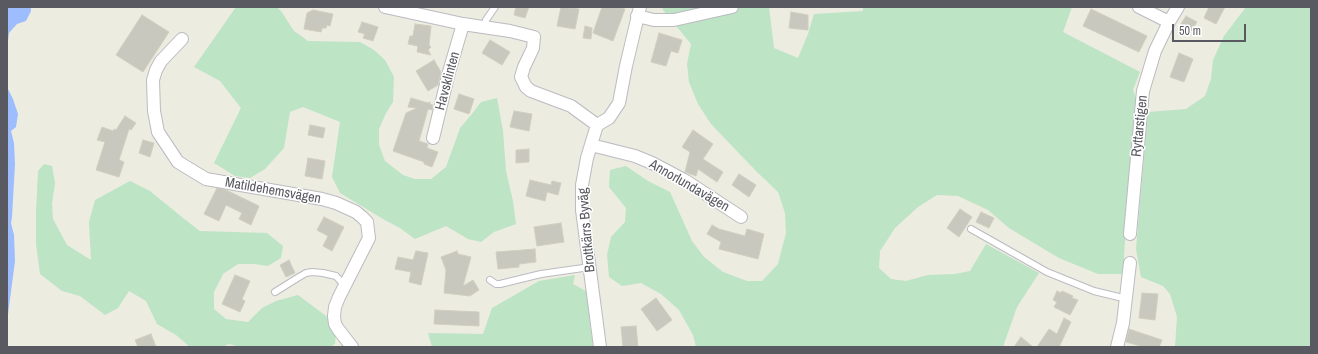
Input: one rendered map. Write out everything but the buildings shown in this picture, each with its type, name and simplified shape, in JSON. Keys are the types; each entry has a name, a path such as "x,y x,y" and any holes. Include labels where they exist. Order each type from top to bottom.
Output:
{"street":[{"path":"386,7 463,24 485,26 534,37 533,48 521,77 526,87 531,91 571,106 597,125 609,118 619,103 639,12 654,20 674,20 732,7"},
{"path":"1139,7 1169,22"},
{"name":"Ryttarstigen","path":"1130,234 1143,91 1156,51 1169,22 1178,7"},
{"name":"Havsklinten","path":"433,138 449,72 463,24"},
{"name":"Matildehemsvägen","path":"182,39 161,61 153,80 154,111 158,132 178,162 206,179 322,199 336,203 362,217 367,222 369,238 335,307 335,324 352,347"},
{"name":"Brottkärrs Byväg","path":"597,125 587,158 581,195 600,347"},
{"name":"Annorlundavägen","path":"591,145 635,156 664,168 741,217"},
{"path":"1117,347 1123,322 1130,263"}],"lane":[{"path":"485,26 486,20 495,7"},
{"path":"971,229 1047,272 1094,291 1126,299"},
{"path":"490,280 496,284 500,284 541,274 590,267"},
{"path":"275,292 299,277 312,272 336,276 345,286"}],"green space":[{"path":"236,7 277,7 294,31 308,41 360,42 374,50 385,60 394,77 393,102 379,129 379,145 385,161 403,175 415,179 431,179 446,167 460,128 481,102 497,98 503,131 506,171 513,201 516,224 494,232 481,242 468,239 446,226 415,239 400,228 340,193 332,177 340,122 303,107 290,112 284,148 265,169 250,178 235,176 214,163 241,108 220,81 194,67"},
{"path":"662,7 769,7 774,48 798,58 814,14 863,11 863,7 1072,7 1063,32 1140,72 1133,90 1139,105 1126,223 1123,274 1098,274 1059,258 1009,228 988,210 958,196 937,195 918,207 895,228 880,251 879,268 891,279 906,281 928,275 955,274 970,271 986,244 1039,273 1017,307 1003,347 696,347 693,335 679,310 661,294 641,283 622,286 609,277 607,255 611,237 625,222 626,208 609,187 610,170 626,166 648,181 670,192 692,241 704,257 723,272 747,281 762,281 778,264 786,233 785,213 778,192 711,124 698,104 689,82 687,64 691,44"},
{"path":"1246,7 1311,7 1311,347 1175,347 1177,317 1170,294 1163,286 1141,277 1136,249 1148,112 1186,109 1205,96 1211,79 1213,60 1224,36"},
{"path":"44,164 52,166 55,183 52,204 53,219 67,245 91,260 89,222 95,200 130,181 150,191 200,231 267,233 283,246 281,258 268,266 238,264 223,274 214,292 214,309 226,319 248,322 262,308 276,301 298,295 326,316 336,332 335,344 330,347 240,347 229,344 222,347 190,347 176,335 157,324 146,301 129,291 118,308 105,315 80,296 62,291 40,274 36,244 36,213 38,171"},
{"path":"575,275 573,284 586,291 593,347 432,347 428,333 483,334 492,308 539,281"}],"water":[{"path":"7,7 31,7 31,11 26,21 17,24 9,33 7,49"},
{"path":"7,87 18,114 16,127 11,131 14,143 15,164 11,223 14,235 15,261 7,322"}]}
